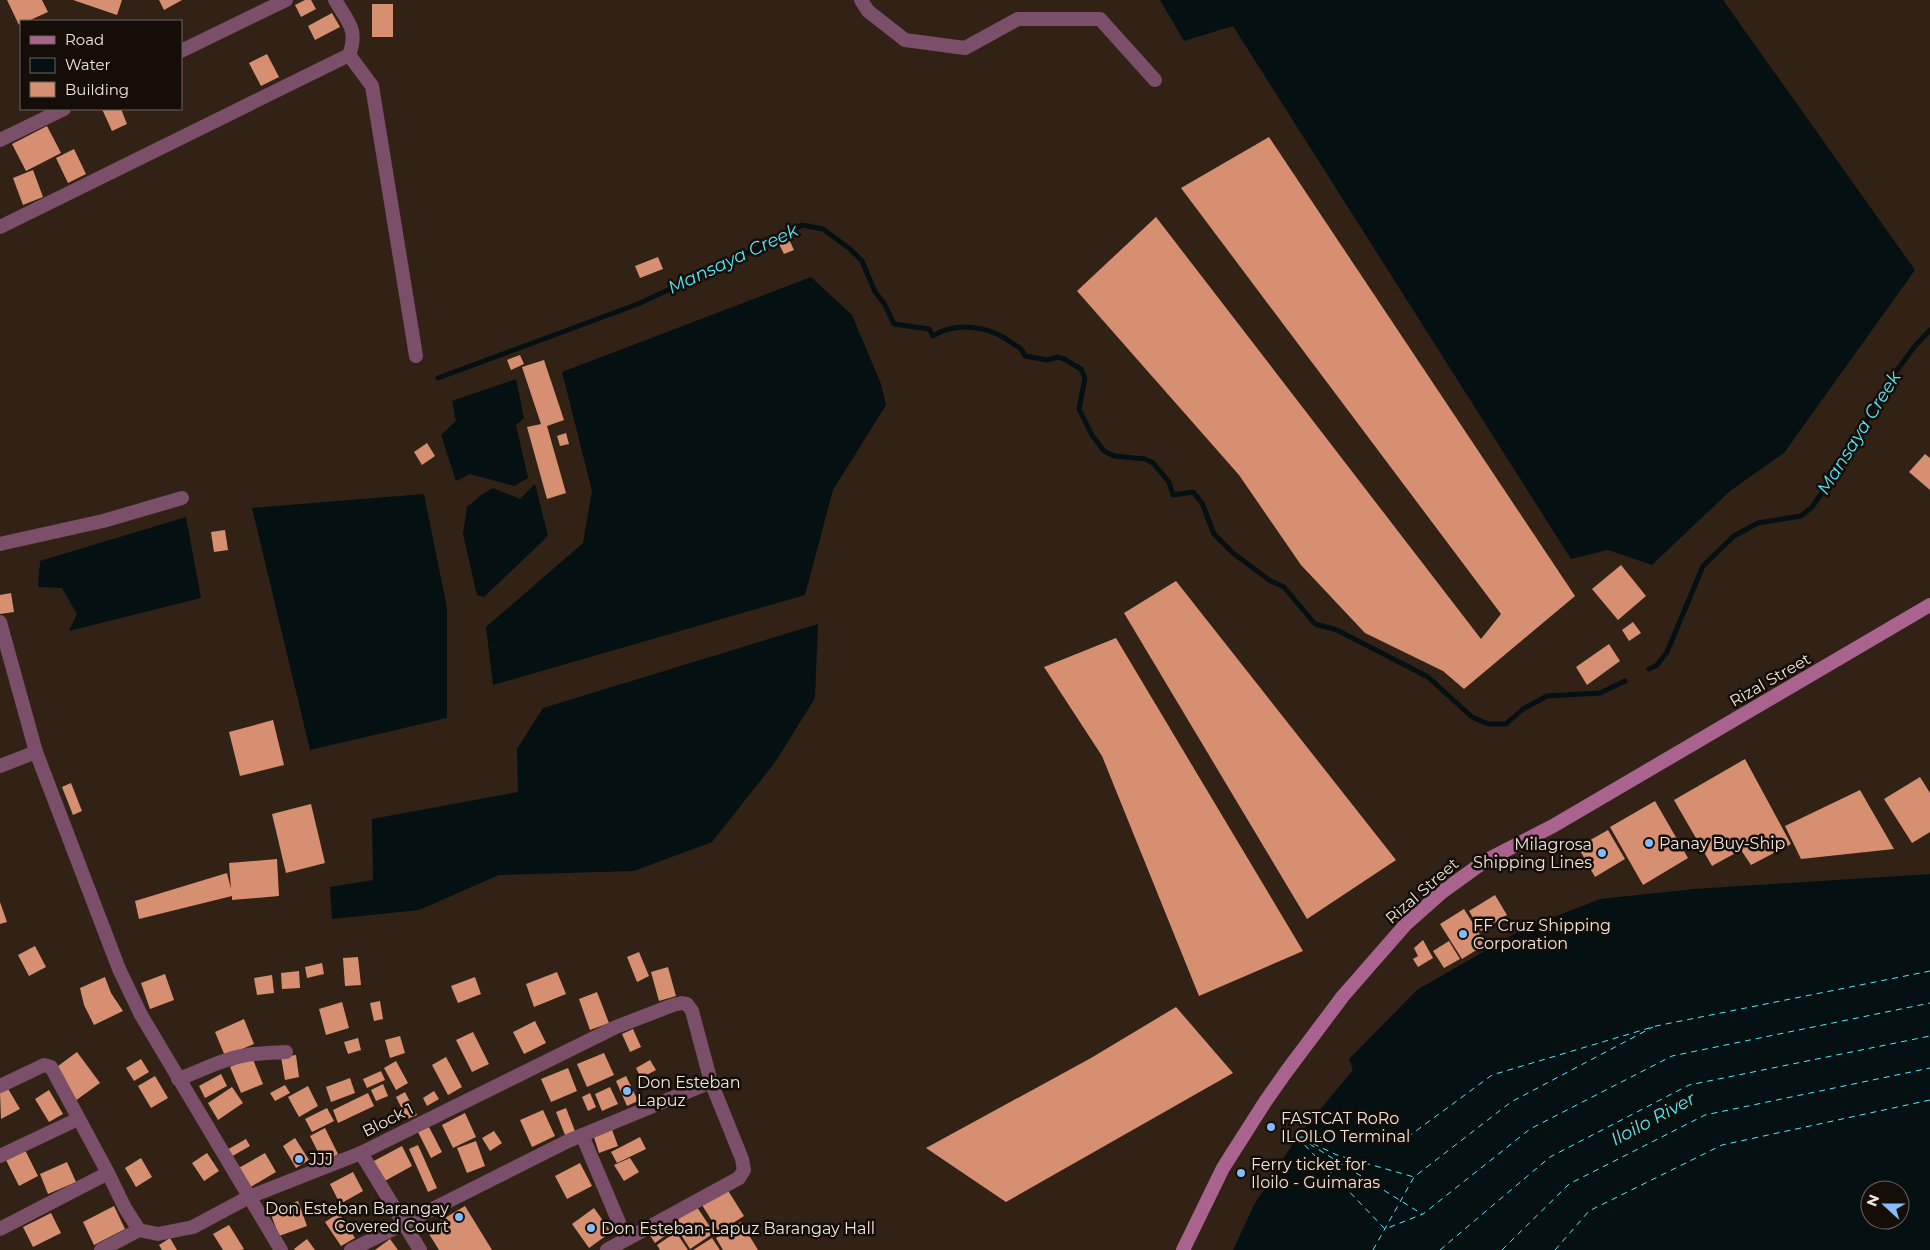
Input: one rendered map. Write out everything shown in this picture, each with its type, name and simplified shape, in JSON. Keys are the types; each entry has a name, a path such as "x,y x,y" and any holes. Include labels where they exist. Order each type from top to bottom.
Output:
{"main road":[{"name":"Rizal Street","path":"1183,1250 1223,1168 1281,1079 1350,989 1406,924 1442,892 1485,861 1553,826 1930,605"}],"street":[{"path":"182,51 286,0"},
{"path":"0,227 349,54 354,41 354,32 335,0"},
{"path":"861,0 868,11 905,40 965,48 1018,19 1100,19 1155,80"},
{"path":"349,54 372,86 416,356"},
{"path":"0,140 62,110"},
{"path":"0,544 103,520 182,498"},
{"path":"0,622 36,752 118,969 141,1015 178,1079 281,1250"},
{"path":"0,766 36,752"},
{"name":"Block 1","path":"139,1230 158,1234 193,1228 249,1197 361,1153 616,1027 673,1005 687,1004 692,1011 711,1082"},
{"path":"178,1079 228,1059 250,1054 286,1052"},
{"path":"0,1086 44,1065 51,1067 125,1208 139,1230 101,1250"},
{"path":"351,1250 582,1135 711,1082 742,1159 744,1170 740,1178 606,1250"},
{"path":"0,1156 78,1119"},
{"path":"582,1135 626,1239"},
{"path":"361,1153 420,1250"},
{"path":"0,1229 108,1173"}],"water":[{"path":"1160,0 1723,0 1915,270 1784,453 1730,491 1652,565 1608,550 1571,559 1233,26 1184,41"},
{"path":"811,277 852,315 881,384 886,405 833,490 805,595 493,685 486,627 583,543 592,491 562,372"},
{"path":"516,379 524,418 516,425 528,478 514,486 470,474 456,481 441,435 456,421 452,401"},
{"path":"535,484 548,536 484,597 477,595 463,534 467,507 493,488 520,499"},
{"path":"424,494 447,608 447,718 310,750 252,508"},
{"path":"186,517 201,598 69,631 77,614 62,588 38,587 40,561"},
{"path":"818,624 815,698 776,761 712,842 634,871 499,875 419,910 332,919 330,887 373,880 372,819 518,792 517,749 543,708"},
{"name":"Iloilo River","path":"1930,874 1930,1250 1233,1250 1254,1205 1297,1137 1353,1070 1349,1059 1417,990 1521,930 1600,899 1694,889"}],"building":[{"path":"7,0 42,0 48,12 30,20 20,20 19,25"},
{"path":"73,0 122,0 117,15"},
{"path":"159,0 182,0 164,10"},
{"path":"305,0 311,0 316,9 301,17 295,5"},
{"path":"372,4 393,4 393,37 372,37"},
{"path":"332,13 340,27 315,40 308,26"},
{"path":"267,54 279,77 261,86 249,63"},
{"path":"102,110 121,110 127,124 112,131"},
{"path":"47,126 61,153 26,171 12,144"},
{"path":"1269,137 1575,596 1464,689 1443,671 1365,633 1301,565 1239,475 1077,291 1156,217 1481,639 1501,614 1181,188"},
{"path":"74,149 86,174 68,183 56,158"},
{"path":"33,170 43,197 23,205 13,178"},
{"path":"787,235 794,250 784,254 777,240"},
{"path":"658,257 663,269 640,278 635,266"},
{"path":"520,355 524,364 511,370 507,360"},
{"path":"544,360 564,420 547,426 566,493 547,499 527,427 541,424 522,367"},
{"path":"566,433 569,444 560,446 557,436"},
{"path":"427,443 435,456 422,465 414,452"},
{"path":"1925,454 1930,458 1930,490 1909,472"},
{"path":"225,530 228,550 214,552 211,532"},
{"path":"1621,565 1646,596 1618,620 1592,589"},
{"path":"1176,581 1396,860 1307,919 1124,613"},
{"path":"11,593 14,612 0,614 0,595"},
{"path":"1633,622 1641,633 1629,641 1622,630"},
{"path":"1116,638 1303,951 1199,996 1102,756 1044,667"},
{"path":"1609,644 1620,661 1587,685 1576,667"},
{"path":"273,720 284,765 240,776 229,732"},
{"path":"1745,759 1791,844 1751,865 1741,850 1712,866 1674,800"},
{"path":"1920,777 1930,793 1930,832 1912,843 1884,799"},
{"path":"71,783 82,811 73,815 62,787"},
{"path":"1860,790 1894,849 1801,859 1785,826"},
{"name":"Panay Buy-Ship","path":"1655,801 1688,858 1643,885 1610,827"},
{"path":"311,804 325,863 286,873 272,814"},
{"name":"Milagrosa Shipping Lines","path":"1608,830 1625,859 1595,877 1578,847"},
{"path":"277,859 279,896 232,900 232,896 139,919 135,901 227,873 231,889 229,863"},
{"path":"1495,895 1507,915 1481,931 1469,911"},
{"path":"0,902 7,922 0,924"},
{"name":"FF Cruz Shipping Corporation","path":"1464,909 1486,944 1462,959 1440,924"},
{"path":"1423,940 1433,958 1418,967 1413,959 1418,956 1414,948"},
{"path":"1449,941 1460,959 1444,968 1433,951"},
{"path":"35,946 46,967 29,976 18,955"},
{"path":"639,952 649,976 637,982 627,957"},
{"path":"358,957 361,985 345,986 343,958"},
{"path":"322,963 324,974 307,978 305,967"},
{"path":"668,967 676,996 659,1001 651,972"},
{"path":"299,971 300,988 282,989 281,973"},
{"path":"557,972 566,994 534,1007 526,984"},
{"path":"165,974 174,1000 150,1009 141,983"},
{"path":"272,975 274,993 257,995 254,978"},
{"path":"105,977 111,993 123,1011 94,1025 84,1005 80,988"},
{"path":"475,977 481,994 458,1003 451,986"},
{"path":"597,992 609,1023 590,1030 579,999"},
{"path":"380,1001 383,1019 374,1021 370,1003"},
{"path":"342,1002 349,1028 326,1035 319,1009"},
{"path":"1176,1007 1233,1073 1006,1202 926,1148 1091,1058"},
{"path":"244,1019 254,1044 225,1056 215,1032"},
{"path":"535,1021 546,1043 524,1054 513,1032"},
{"path":"633,1029 641,1047 630,1052 622,1034"},
{"path":"473,1032 489,1064 472,1072 456,1040"},
{"path":"400,1036 405,1053 390,1058 385,1040"},
{"path":"358,1038 361,1050 348,1054 344,1042"},
{"path":"77,1052 100,1083 75,1101 54,1069"},
{"path":"604,1053 614,1075 587,1087 577,1064"},
{"path":"296,1055 299,1077 285,1080 281,1057"},
{"path":"252,1057 263,1084 241,1093 230,1067"},
{"path":"446,1057 462,1087 448,1095 432,1065"},
{"path":"141,1059 149,1072 134,1081 126,1068"},
{"path":"650,1060 656,1070 641,1078 636,1068"},
{"path":"396,1061 408,1083 396,1090 384,1068"},
{"path":"568,1068 577,1091 551,1102 541,1079"},
{"path":"381,1071 385,1080 367,1088 363,1079"},
{"path":"221,1074 227,1086 205,1098 199,1086"},
{"path":"155,1076 168,1098 151,1108 138,1086"},
{"name":"Don Esteban Lapuz","path":"626,1076 638,1101 627,1106 616,1081"},
{"path":"350,1078 355,1093 331,1102 326,1087"},
{"path":"383,1084 388,1096 376,1101 371,1090"},
{"path":"285,1085 290,1093 275,1101 270,1093"},
{"path":"308,1086 318,1106 299,1117 288,1097"},
{"path":"7,1087 20,1109 1,1119 0,1092"},
{"path":"232,1087 243,1103 218,1120 208,1103"},
{"path":"610,1087 618,1104 602,1111 595,1094"},
{"path":"49,1090 63,1114 49,1122 35,1099"},
{"path":"434,1091 439,1099 427,1106 423,1098"},
{"path":"405,1092 417,1115 407,1119 396,1097"},
{"path":"368,1093 374,1106 338,1123 333,1110"},
{"path":"590,1093 596,1107 588,1111 582,1097"},
{"path":"327,1108 334,1121 312,1132 305,1119"},
{"path":"566,1108 575,1131 565,1135 556,1112"},
{"path":"543,1110 555,1136 532,1147 520,1120"},
{"path":"465,1113 476,1137 453,1148 442,1125"},
{"path":"429,1127 442,1152 431,1158 418,1132"},
{"path":"611,1127 618,1146 599,1153 593,1134"},
{"path":"325,1128 338,1154 323,1162 310,1136"},
{"path":"494,1131 502,1143 490,1151 482,1138"},
{"path":"640,1137 646,1149 617,1163 611,1152"},
{"path":"295,1138 309,1160 296,1168 283,1146"},
{"path":"246,1139 250,1146 229,1158 225,1151"},
{"path":"476,1141 485,1166 467,1173 457,1148"},
{"path":"418,1145 437,1188 428,1192 409,1149"},
{"path":"402,1146 412,1166 383,1182 372,1162"},
{"path":"25,1150 38,1176 19,1186 6,1160"},
{"path":"207,1153 219,1171 204,1181 192,1163"},
{"path":"265,1153 276,1172 249,1188 237,1169"},
{"path":"141,1158 152,1177 136,1187 125,1168"},
{"path":"630,1158 639,1172 624,1181 614,1165"},
{"path":"67,1162 76,1182 48,1194 40,1174"},
{"path":"580,1163 592,1186 567,1199 555,1176"},
{"path":"353,1172 363,1191 340,1204 330,1184"},
{"path":"727,1189 744,1216 719,1232 702,1205"},
{"path":"298,1201 307,1226 279,1236 270,1212"},
{"path":"114,1206 125,1229 94,1245 83,1222"},
{"name":"Don Esteban Barangay Covered Court","path":"465,1206 492,1250 439,1250 426,1229"},
{"path":"697,1207 714,1233 690,1249 673,1222"},
{"name":"Don Esteban-Lapuz Barangay Hall","path":"594,1208 611,1232 589,1248 572,1224"},
{"path":"51,1213 61,1233 33,1247 23,1227"},
{"path":"339,1213 355,1238 341,1246 325,1222"},
{"path":"741,1222 758,1250 723,1250 716,1238"},
{"path":"663,1224 669,1233 655,1243 649,1234"},
{"path":"229,1225 244,1249 223,1250 213,1234"},
{"path":"676,1232 688,1250 660,1250 657,1245"},
{"path":"170,1238 177,1250 162,1250 159,1245"},
{"path":"712,1238 720,1250 693,1250"},
{"path":"307,1239 315,1250 294,1249"},
{"path":"390,1239 398,1250 375,1250"}],"waterway":[{"name":"Mansaya Creek","path":"438,378 638,304 754,250 802,225 823,229 850,249 862,261 875,292 884,303 894,324 929,329 933,336 952,328 984,329 1003,337 1020,348 1025,356 1047,360 1058,357 1081,369 1085,378 1079,409 1092,435 1104,451 1114,456 1145,459 1153,463 1169,482 1173,495 1193,492 1202,503 1214,534 1233,553 1269,580 1284,587 1315,624 1337,630 1428,677 1472,717 1488,724 1506,724 1523,709 1547,696 1600,693 1625,681"},
{"name":"Mansaya Creek","path":"1649,669 1657,665 1667,652 1703,566 1734,536 1758,523 1801,516 1812,507 1853,448 1889,381 1915,346 1930,330"}],"ferry route":[{"path":"1298,1137 1405,1139 1492,1075 1656,1026 1930,971"},
{"path":"1297,1137 1385,1229 1423,1214 1530,1129 1672,1056 1930,1003"},
{"path":"1373,1250 1414,1177 1511,1102 1653,1027"},
{"path":"1440,1250 1550,1157 1689,1085 1930,1036"},
{"path":"1502,1250 1569,1184 1705,1115 1930,1068"},
{"path":"1555,1250 1589,1211 1722,1145 1930,1100"},
{"path":"1300,1138 1422,1214"},
{"path":"1303,1139 1337,1155 1414,1177"}],"place":[{"name":"Panay Buy-Ship","path":"1649,843"},
{"name":"Milagrosa Shipping Lines","path":"1602,853"},
{"name":"FF Cruz Shipping Corporation","path":"1463,934"},
{"name":"Don Esteban Lapuz","path":"627,1091"},
{"name":"FASTCAT RoRo ILOILO Terminal","path":"1271,1127"},
{"name":"JJJ","path":"299,1159"},
{"name":"Ferry ticket for Iloilo - Guimaras","path":"1241,1173"},
{"name":"Don Esteban Barangay Covered Court","path":"459,1217"},
{"name":"Don Esteban-Lapuz Barangay Hall","path":"591,1228"}]}
